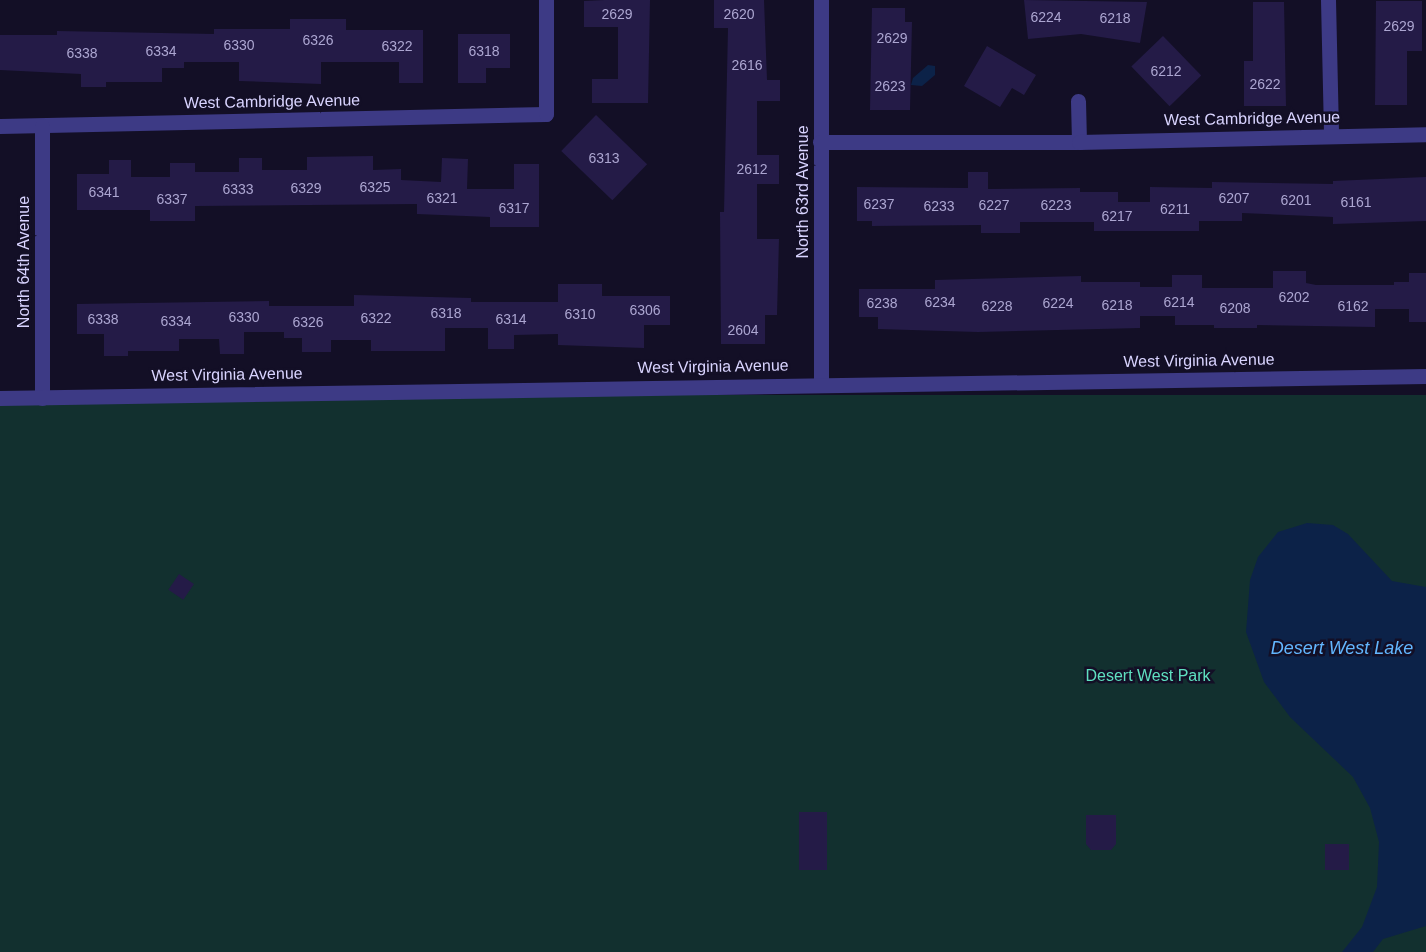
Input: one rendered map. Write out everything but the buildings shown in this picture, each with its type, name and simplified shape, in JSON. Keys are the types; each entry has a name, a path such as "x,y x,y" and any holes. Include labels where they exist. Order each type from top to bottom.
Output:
{"street":[{"name":"West Cambridge Avenue","path":"0,126 546,114 546,0"},
{"name":"North 63rd Avenue","path":"821,0 821,383"},
{"path":"1328,0 1331,135"},
{"path":"1078,101 1079,142"},
{"name":"North 64th Avenue","path":"42,126 42,398"},
{"name":"West Cambridge Avenue","path":"820,142 1079,142 1426,134"},
{"name":"West Virginia Avenue","path":"0,398 821,383 1426,376"}],"green space":[{"name":"Desert West Park","path":"0,395 1426,395 1426,952 0,952"}],"water":[{"path":"928,65 935,66 935,75 922,86 911,85 913,78"},
{"name":"Desert West Lake","path":"1307,523 1333,525 1348,534 1392,581 1426,587 1426,926 1383,939 1373,952 1342,952 1362,927 1377,887 1379,842 1370,808 1353,777 1290,717 1264,682 1246,632 1250,580 1258,557 1278,532"}]}
